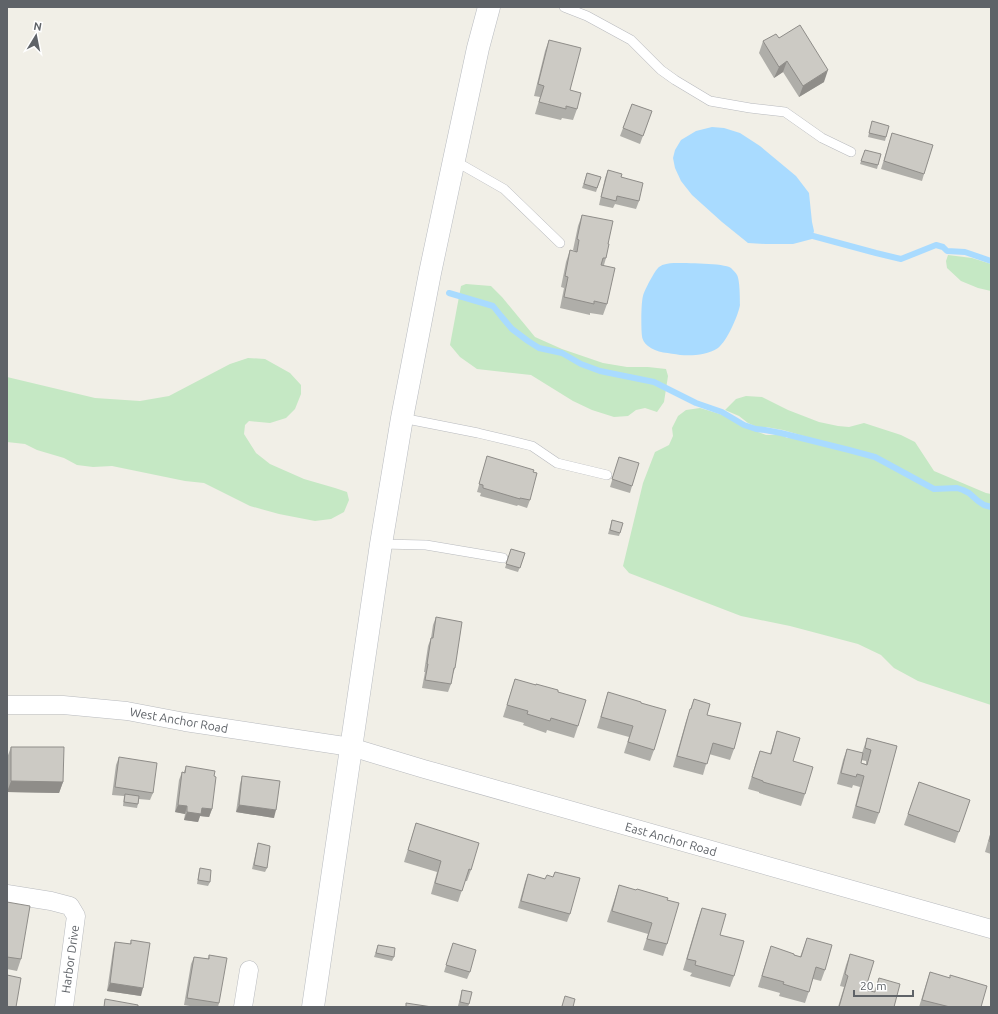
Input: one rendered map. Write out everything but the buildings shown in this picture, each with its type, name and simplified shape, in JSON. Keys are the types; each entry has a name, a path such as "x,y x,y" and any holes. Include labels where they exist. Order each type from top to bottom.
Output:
{"main road":[{"path":"313,1007 350,747 402,418 454,160 478,48 489,7"}],"street":[{"name":"West Anchor Road","path":"7,705 63,705 127,711 185,722 350,747"},
{"name":"East Anchor Road","path":"350,747 991,929"},
{"name":"Harbor Drive","path":"7,894 51,901 70,906 76,916 64,1007"},
{"path":"243,1007 249,970"}],"lane":[{"path":"564,7 587,16 631,40 661,70 710,101 785,112 822,138 851,152"},
{"path":"454,160 504,189 560,244"},
{"path":"402,418 478,433 532,446 557,462 607,475"},
{"path":"381,544 426,545 503,558"}],"green space":[{"path":"948,255 972,258 991,264 991,291 978,288 961,281 947,268 946,261"},
{"path":"466,284 491,286 535,337 562,349 603,363 627,367 666,369 668,376 664,402 657,412 645,408 636,410 628,416 614,417 592,410 573,401 531,375 477,369 460,357 450,345 461,286"},
{"path":"248,358 265,359 290,373 301,385 301,394 295,409 286,418 270,423 249,421 245,425 244,434 256,453 270,464 304,479 347,492 349,500 344,512 331,519 315,521 279,514 250,506 204,483 185,481 112,466 93,467 77,465 64,458 37,450 25,444 7,442 7,377 95,398 140,401 169,396 230,364"},
{"path":"746,396 762,397 788,410 819,422 849,427 864,423 901,435 915,442 934,471 991,494 991,705 918,681 894,668 881,655 858,644 790,626 741,616 629,573 623,566 643,483 655,452 669,445 673,436 672,428 678,416 686,410 700,408 723,415 745,427 766,435 782,435 787,438 797,438 850,452 851,448 838,446 783,430 757,427 748,423 739,416 725,410 736,399"}],"water":[{"path":"712,127 724,128 740,133 760,146 796,176 809,193 814,231 812,239 793,244 748,243 692,195 681,181 675,168 673,158 675,150 681,140 696,131"},
{"path":"674,263 727,266 737,275 740,290 739,310 735,322 725,340 718,348 714,350 700,354 680,355 655,350 647,345 643,340 641,316 642,299 647,285 659,267"}],"waterway":[{"path":"813,236 901,259 936,245 943,247 947,251 965,252 991,261"},
{"path":"449,293 493,306 512,329 539,348 562,353 581,364 600,371 654,382 696,403 722,412 744,425 756,429 781,433 875,457 934,489 957,488 969,493 984,505 991,507"}]}
